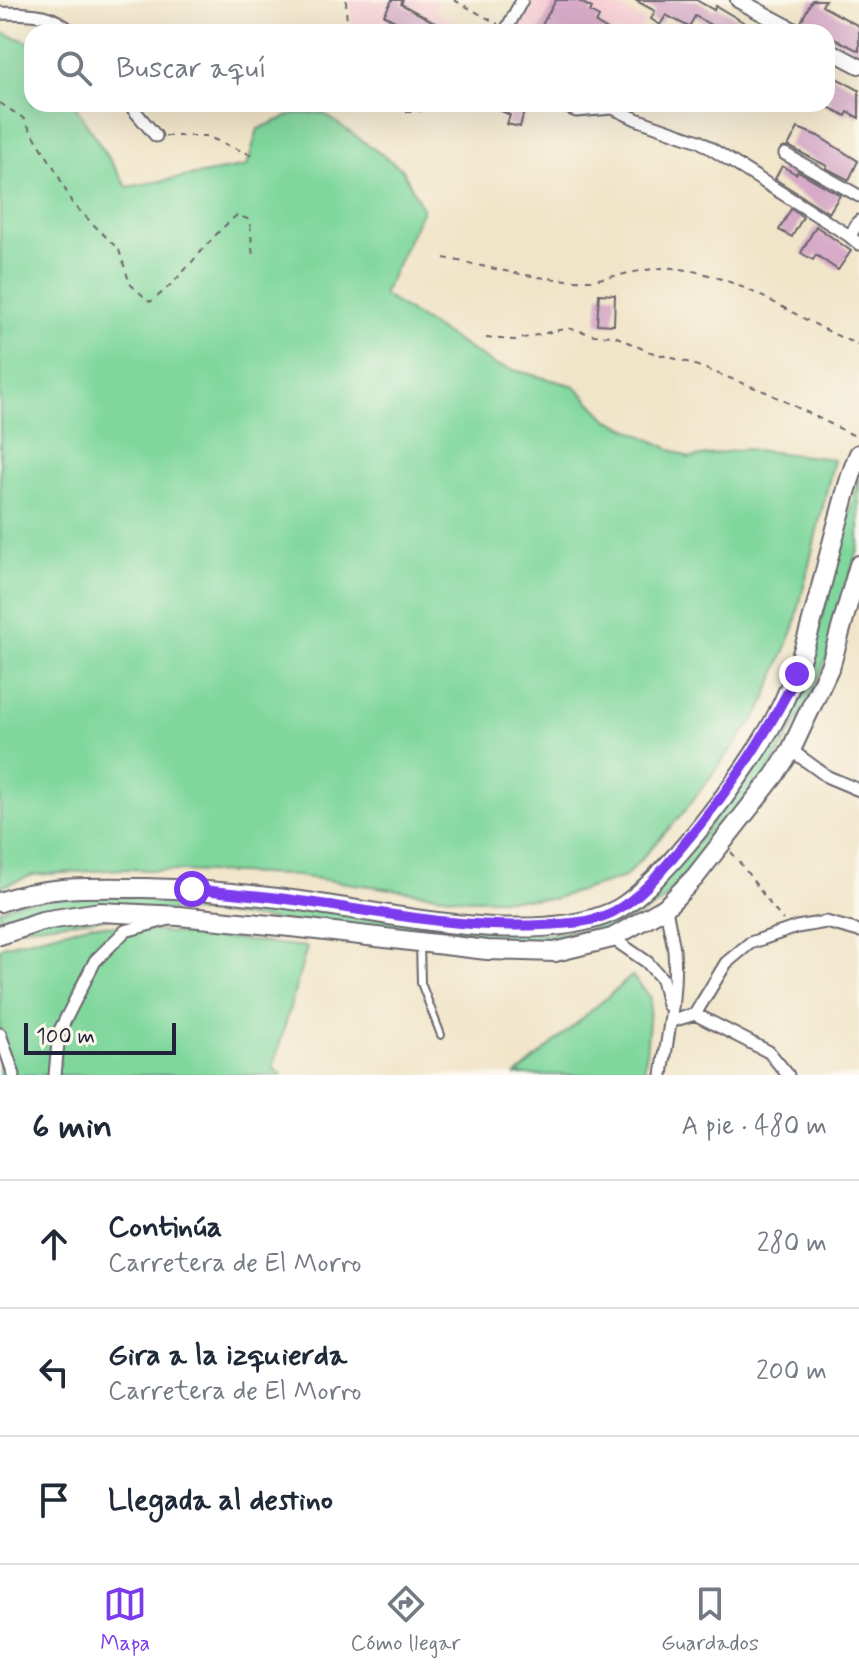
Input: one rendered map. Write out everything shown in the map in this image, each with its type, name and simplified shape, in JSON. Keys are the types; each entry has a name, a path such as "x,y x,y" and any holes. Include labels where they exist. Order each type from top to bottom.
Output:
{"main road":[{"path":"0,902 19,895 83,887 192,889 302,901 462,925 576,924 614,912 651,884 749,761 774,721 797,674 858,462"},
{"path":"0,935 42,921 100,912 179,916 487,950 555,952 612,938 666,907 695,877 774,776 791,750 831,664 857,579"},
{"path":"300,928 302,901"}],"street":[{"path":"39,15 40,0"},
{"path":"509,24 522,0"},
{"path":"738,0 782,24"},
{"path":"0,13 39,15 64,24"},
{"path":"835,53 859,66"},
{"path":"136,112 156,136"},
{"path":"621,112 699,141 854,240 859,221"},
{"path":"785,154 859,196"},
{"path":"791,750 828,777 859,790"},
{"path":"662,1075 672,1021 674,953 666,907"},
{"path":"55,1075 59,1032 95,961 125,931 179,916"},
{"path":"672,1021 695,1014 726,963 750,943 791,929 826,922 859,931"},
{"path":"612,938 647,962 662,979 672,1021"},
{"path":"695,1014 769,1052 788,1075"},
{"path":"0,1034 14,1075"}],"lane":[{"path":"420,943 421,983 441,1035"}],"path":[{"path":"346,0 347,24"},
{"path":"454,0 496,24"},
{"path":"0,103 23,118 72,203 119,250 130,284 150,302 170,288 219,229 237,215 250,220 253,259"},
{"path":"156,136 206,136 256,157"},
{"path":"444,258 543,277 587,280 671,267 720,278 763,295 859,345"},
{"path":"486,338 515,340 568,328 594,335 615,336 647,351 687,362 766,392 859,438"},
{"path":"723,842 791,929"}],"shaded area":[{"path":"350,0 440,0 434,11 459,24 352,24"},
{"path":"531,0 606,0 645,21 643,24 518,24"}],"green space":[{"path":"0,32 24,40 24,112 79,112 127,187 247,166 258,129 293,114 323,113 402,169 423,209 383,295 495,365 575,386 607,419 689,458 745,449 834,459 794,628 761,710 683,813 625,877 553,899 465,899 289,875 123,869 33,875 0,887"},
{"path":"859,477 859,546 826,660 810,698 771,768 741,809 662,902 610,933 555,948 174,910 0,930 0,910 19,902 87,896 183,896 534,933 576,932 619,918 655,892 703,835 783,722 806,679"},
{"path":"92,924 307,947 273,1068 283,1075 0,1075 0,949"},
{"path":"632,976 651,998 644,1075 516,1075"}],"building":[{"path":"392,0 403,0 401,4 437,24 400,24 384,15"},
{"path":"556,0 577,0 592,8 590,12 599,17 598,24 542,24"},
{"path":"635,0 696,0 714,10 716,6 745,23 709,24 695,16 691,24 683,24 666,15 658,24 651,19 655,11"},
{"path":"812,0 825,0 822,6 859,26 859,51 835,39 835,24 801,22"},
{"path":"835,77 859,90 859,118 848,112 846,116 835,110"},
{"path":"503,112 524,112 520,127 507,124 510,115"},
{"path":"798,128 818,136 858,161 849,180 788,146"},
{"path":"782,166 796,174 798,171 840,195 829,213 775,179"},
{"path":"791,209 803,217 792,237 779,230"},
{"path":"816,226 851,251 838,270 816,255 813,260 801,253"},
{"path":"599,294 615,295 614,325 597,324"}],"route":[{"path":"192,889 302,901 462,925 576,924 614,912 651,884 697,830 749,761 774,721 797,674"}]}
